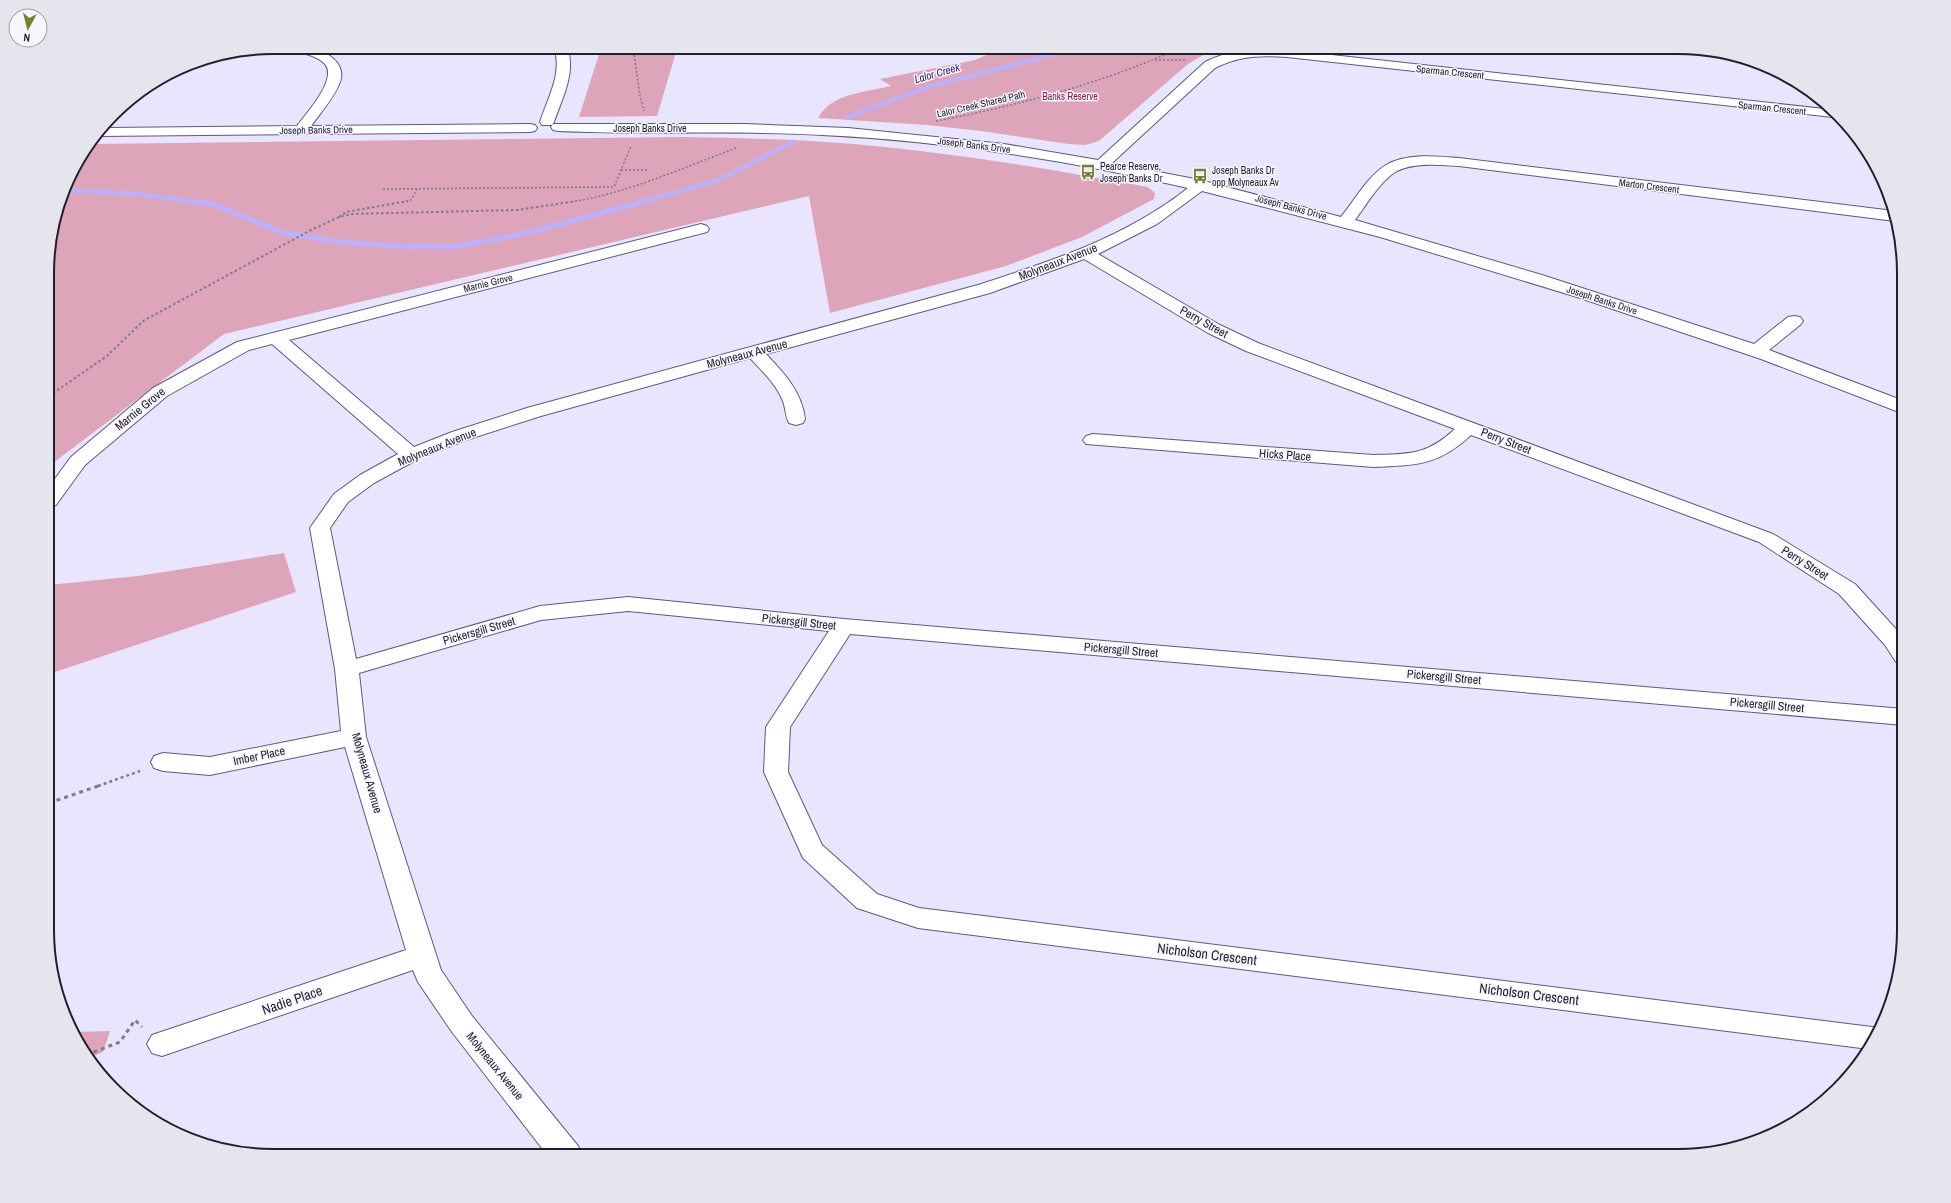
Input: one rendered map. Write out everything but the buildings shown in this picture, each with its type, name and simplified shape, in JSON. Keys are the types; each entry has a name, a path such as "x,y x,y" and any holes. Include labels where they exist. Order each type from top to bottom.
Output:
{"street":[{"path":"302,130 336,79 335,67 316,54"},
{"path":"552,124 550,111 560,87 563,73 561,54"},
{"name":"Sparman Crescent","path":"1101,164 1210,65 1218,60 1244,54"},
{"name":"Sparman Crescent","path":"1296,54 1828,114"},
{"name":"Joseph Banks Drive","path":"106,132 530,128 532,131 541,133 552,131 552,124 755,128 837,132 961,143 1101,164 1200,185 1346,221 1601,299 1757,351 1831,378 1897,405"},
{"path":"1388,157 1402,165"},
{"name":"Marton Crescent","path":"1346,221 1384,174 1392,168 1402,165 1438,161 1459,162 1890,215"},
{"name":"Molyneaux Avenue","path":"561,1149 462,1024 428,974 354,737 347,669 320,528 341,498 366,479 411,455 459,436 534,412 984,289 1085,253 1127,234 1169,211 1200,185"},
{"name":"Marnie Grove","path":"54,494 78,461 160,392 243,346 701,229"},
{"name":"Perry Street","path":"1085,253 1214,329 1252,347 1766,538 1847,589 1897,646"},
{"path":"1757,351 1794,321"},
{"path":"275,337 411,455"},
{"path":"754,352 786,388 796,411 796,419"},
{"name":"Hicks Place","path":"1093,440 1357,460 1401,460 1423,456 1442,449 1469,427"},
{"name":"Pickersgill Street","path":"347,669 540,613 628,604 844,626 1897,715"},
{"name":"Nicholson Crescent","path":"844,626 778,726 776,772 812,851 867,901 918,918 1869,1037"},
{"name":"Imber Place","path":"163,762 210,766 354,737"},
{"name":"Nadie Place","path":"162,1044 423,955"}],"path":[{"path":"633,54 636,63 638,97 644,111"},
{"name":"Lalor Creek Shared Path","path":"930,122 1049,95 1103,80 1170,54"},
{"path":"384,189 614,187 632,143"},
{"path":"339,217 359,214 517,210 588,199 649,181 739,147"},
{"path":"621,170 646,170"},
{"path":"54,393 107,356 143,321 346,212 411,200 417,189"},
{"path":"54,801 163,762"},
{"path":"92,1053 120,1042 135,1020 162,1044"}],"green space":[{"path":"599,54 676,54 657,116 579,117"},
{"name":"Banks Reserve","path":"988,54 1205,54 1188,64 1099,141 1085,145 927,125 818,118 824,110 840,98 891,86 880,79 975,60"},
{"path":"685,137 810,141 918,151 1016,164 1148,187 1155,193 1154,199 1082,237 1006,266 830,313 809,196 224,334 54,462 54,259 61,216 83,163 96,144"},
{"path":"284,553 296,592 54,672 54,584 138,576"},
{"path":"110,1031 103,1052 94,1056 79,1032"}],"waterway":[{"name":"Lalor Creek","path":"847,117 931,86 1056,54"},
{"path":"642,202 719,180 793,142"},
{"path":"71,190 137,194 192,201"},
{"path":"188,201 192,201"},
{"path":"192,201 214,204 283,233 342,242 394,246 452,247 523,234 646,201"}],"place":[{"name":"Pearce Reserve, Joseph Banks Dr","path":"1088,172"},
{"name":"Joseph Banks Dr opp Molyneaux Av","path":"1200,176"}]}
